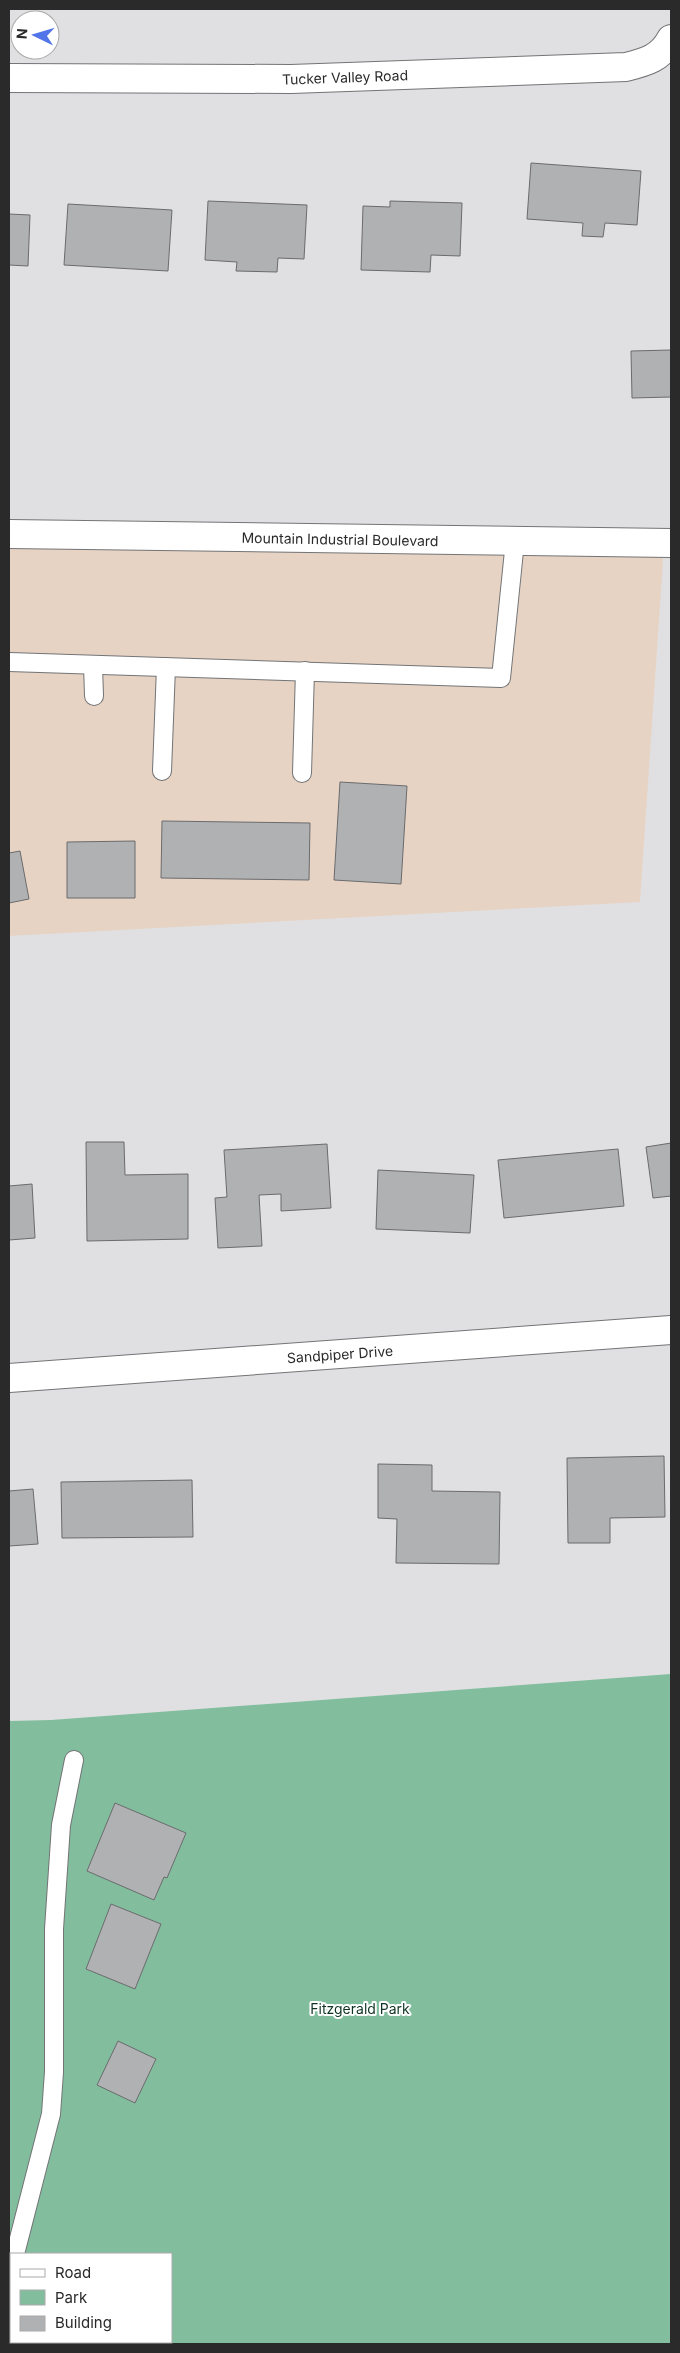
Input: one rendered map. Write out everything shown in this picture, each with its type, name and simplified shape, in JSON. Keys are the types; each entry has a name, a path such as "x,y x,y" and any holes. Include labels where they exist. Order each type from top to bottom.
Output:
{"street":[{"name":"Tucker Valley Road","path":"9,78 292,79 626,67 646,62 665,51 671,39"},
{"name":"Mountain Industrial Boulevard","path":"9,534 671,543"},
{"name":"Sandpiper Drive","path":"9,1378 671,1330"}],"lane":[{"path":"9,662 501,678 515,541"},
{"path":"93,665 94,696"},
{"path":"162,771 166,667"},
{"path":"302,773 305,671"},
{"path":"15,2253 51,2114 54,2072 54,1920 61,1824 74,1760"}],"shaded area":[{"path":"9,534 664,546 640,902 9,936"}],"green space":[{"name":"Fitzgerald Park","path":"671,1674 671,2344 9,2344 9,1721 51,1720"}],"building":[{"path":"531,163 641,171 637,225 605,223 603,237 582,236 583,223 527,219"},
{"path":"208,201 307,205 304,259 278,258 277,272 236,271 237,262 205,260"},
{"path":"390,201 462,203 460,256 431,255 430,272 361,270 363,206 390,207"},
{"path":"68,204 172,210 168,271 64,265"},
{"path":"9,214 30,215 28,266 9,265"},
{"path":"671,350 671,397 632,398 631,351"},
{"path":"340,782 407,786 401,884 334,880"},
{"path":"162,821 310,823 309,880 161,878"},
{"path":"135,841 135,898 67,898 67,842"},
{"path":"20,851 29,899 9,903 9,853"},
{"path":"86,1142 124,1142 125,1175 188,1174 188,1239 87,1241"},
{"path":"671,1143 671,1196 653,1198 646,1147"},
{"path":"327,1144 331,1208 281,1211 281,1194 259,1195 262,1246 218,1248 215,1198 227,1197 224,1150"},
{"path":"618,1149 624,1206 504,1218 498,1160"},
{"path":"378,1170 474,1175 470,1233 376,1229"},
{"path":"32,1184 35,1238 9,1240 9,1186"},
{"path":"664,1456 665,1517 610,1518 610,1543 568,1543 567,1458"},
{"path":"378,1464 432,1465 432,1491 500,1492 499,1564 396,1563 397,1519 378,1518"},
{"path":"192,1480 193,1537 62,1538 61,1482"},
{"path":"33,1489 38,1544 9,1546 9,1491"},
{"path":"115,1803 186,1833 167,1878 164,1877 154,1900 87,1871"},
{"path":"111,1904 161,1924 135,1989 86,1969"},
{"path":"118,2041 156,2059 135,2103 97,2085"}]}
